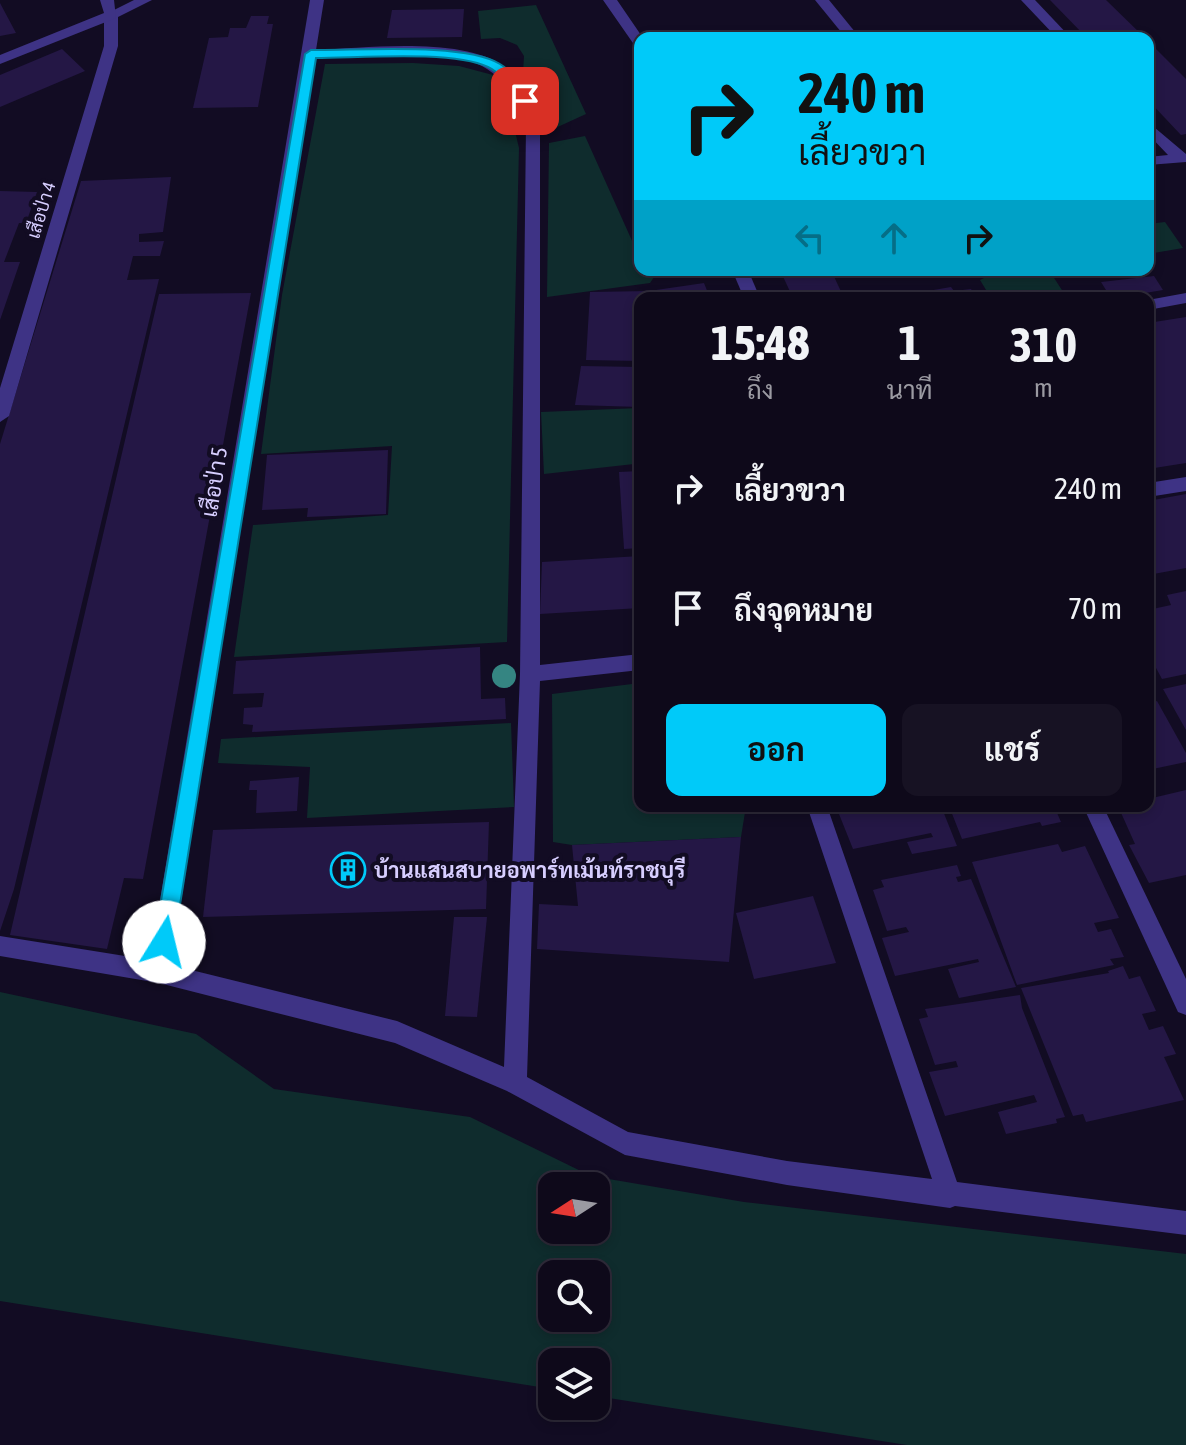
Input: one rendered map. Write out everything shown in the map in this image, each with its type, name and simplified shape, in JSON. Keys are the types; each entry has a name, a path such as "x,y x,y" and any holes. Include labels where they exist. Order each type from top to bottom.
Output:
{"street":[{"path":"0,60 109,7 145,0"},
{"name":"เสือป่า 5","path":"159,972 311,54 317,0"},
{"path":"610,0 634,34"},
{"path":"822,0 848,32"},
{"path":"1028,0 1058,32"},
{"name":"เสือป่า 4","path":"0,416 111,46 109,7"},
{"path":"311,54 463,56 494,65 506,74 525,101 533,124 530,674 515,1083"},
{"path":"1154,131 1183,158"},
{"path":"1154,160 1183,158"},
{"path":"1154,304 1186,298"},
{"path":"1154,489 1186,484"},
{"path":"530,674 634,663"},
{"path":"819,812 950,1196"},
{"path":"1096,812 1186,1004"},
{"path":"0,946 159,972 397,1032 515,1083 625,1143 787,1173 950,1196 1186,1223"}],"green space":[{"path":"536,5 586,114 551,130 523,73 524,56 517,45 500,38 481,39 478,11"},
{"path":"325,64 459,66 493,75 509,106 519,148 507,642 234,657 253,525 388,515 392,446 261,454 282,295"},
{"path":"585,136 634,243 634,276 655,276 650,283 547,297 549,143"},
{"path":"1165,222 1183,248 1154,253 1154,223"},
{"path":"988,276 1053,276 1063,292 987,292 980,280"},
{"path":"634,408 634,464 544,474 541,412"},
{"path":"634,684 634,812 745,812 741,837 572,845 553,842 552,694"},
{"path":"511,723 514,807 307,818 310,767 218,763 221,739"},
{"path":"0,992 196,1034 274,1089 470,1117 583,1172 538,1172 538,1244 610,1244 610,1179 744,1202 1186,1254 1186,1445 907,1445 610,1398 610,1348 538,1348 538,1387 0,1301"}],"building":[{"path":"1050,0 1106,0 1139,32 1081,32"},
{"path":"0,3 16,33 0,36"},
{"path":"464,9 462,37 387,38 392,10"},
{"path":"251,16 269,16 267,24 273,24 258,107 193,108 209,38 228,37 230,28 246,28"},
{"path":"1154,47 1186,79 1186,134 1181,135 1154,106"},
{"path":"62,49 85,71 0,107 0,75"},
{"path":"171,177 163,232 139,234 139,242 164,241 160,256 133,256 127,280 159,279 14,889 0,931 0,444 81,181"},
{"path":"0,191 37,192 26,223 19,223 4,262 20,262 0,320"},
{"path":"783,276 834,276 841,292 790,292"},
{"path":"1154,276 1163,290 1107,292 1101,282"},
{"path":"704,283 708,292 657,292"},
{"path":"951,287 954,291 971,289 973,292 922,292"},
{"path":"650,291 634,292 634,361 586,360 590,292"},
{"path":"251,293 143,879 124,878 107,949 10,935 159,294"},
{"path":"1186,317 1186,463 1154,468 1154,322"},
{"path":"581,366 634,367 634,407 575,405"},
{"path":"388,450 386,514 307,517 308,508 262,510 267,455"},
{"path":"634,471 634,548 624,549 619,472"},
{"path":"1186,494 1186,568 1154,574 1154,500"},
{"path":"634,556 634,608 540,614 542,562"},
{"path":"1186,591 1186,674 1162,679 1154,664 1154,609 1171,605 1167,595"},
{"path":"480,647 481,699 505,698 506,719 252,732 253,725 243,724 244,708 262,707 264,693 233,694 236,661"},
{"path":"1186,684 1186,730 1163,689"},
{"path":"1157,701 1186,753 1186,762 1154,769 1154,702"},
{"path":"299,777 297,811 256,813 257,790 249,790 250,781"},
{"path":"1186,790 1186,875 1149,883 1129,845 1135,844 1121,812 1154,812 1154,798"},
{"path":"943,812 957,846 912,854 907,842 933,837 931,833 853,849 839,814"},
{"path":"951,812 1057,812 1061,822 1042,826 1040,822 962,839"},
{"name":"บ้านแสนสบายอพาร์ทเม้นท์ราชบุรี","path":"489,822 486,909 203,917 213,830"},
{"path":"741,837 729,962 537,949 539,904 578,906 572,845"},
{"path":"1058,844 1062,852 1085,846 1119,918 1094,923 1098,932 1111,929 1124,957 1110,959 1114,965 1017,985 972,862"},
{"path":"957,865 961,876 956,877 958,882 971,879 1016,987 959,998 948,969 979,962 978,959 895,976 882,938 909,932 906,927 887,931 873,890 884,887 881,880"},
{"path":"813,896 836,963 754,979 736,913"},
{"path":"454,917 487,917 477,1017 445,1016"},
{"path":"1123,966 1129,979 1140,976 1156,1011 1142,1014 1149,1030 1163,1026 1176,1054 1164,1057 1184,1100 1086,1122 1083,1114 1073,1116 1021,988 1109,973"},
{"path":"1020,995 1022,1008 1065,1117 1056,1119 1057,1123 1006,1134 998,1112 1037,1102 1034,1095 945,1116 929,1072 958,1067 956,1061 935,1065 919,1019 928,1017 925,1009"}],"place":[{"name":"บ้านแสนสบายอพาร์ทเม้นท์ราชบุรี","path":"348,870"}],"route":[{"path":"164,942 311,54 420,53 463,56 494,65 506,74 525,101"}]}
